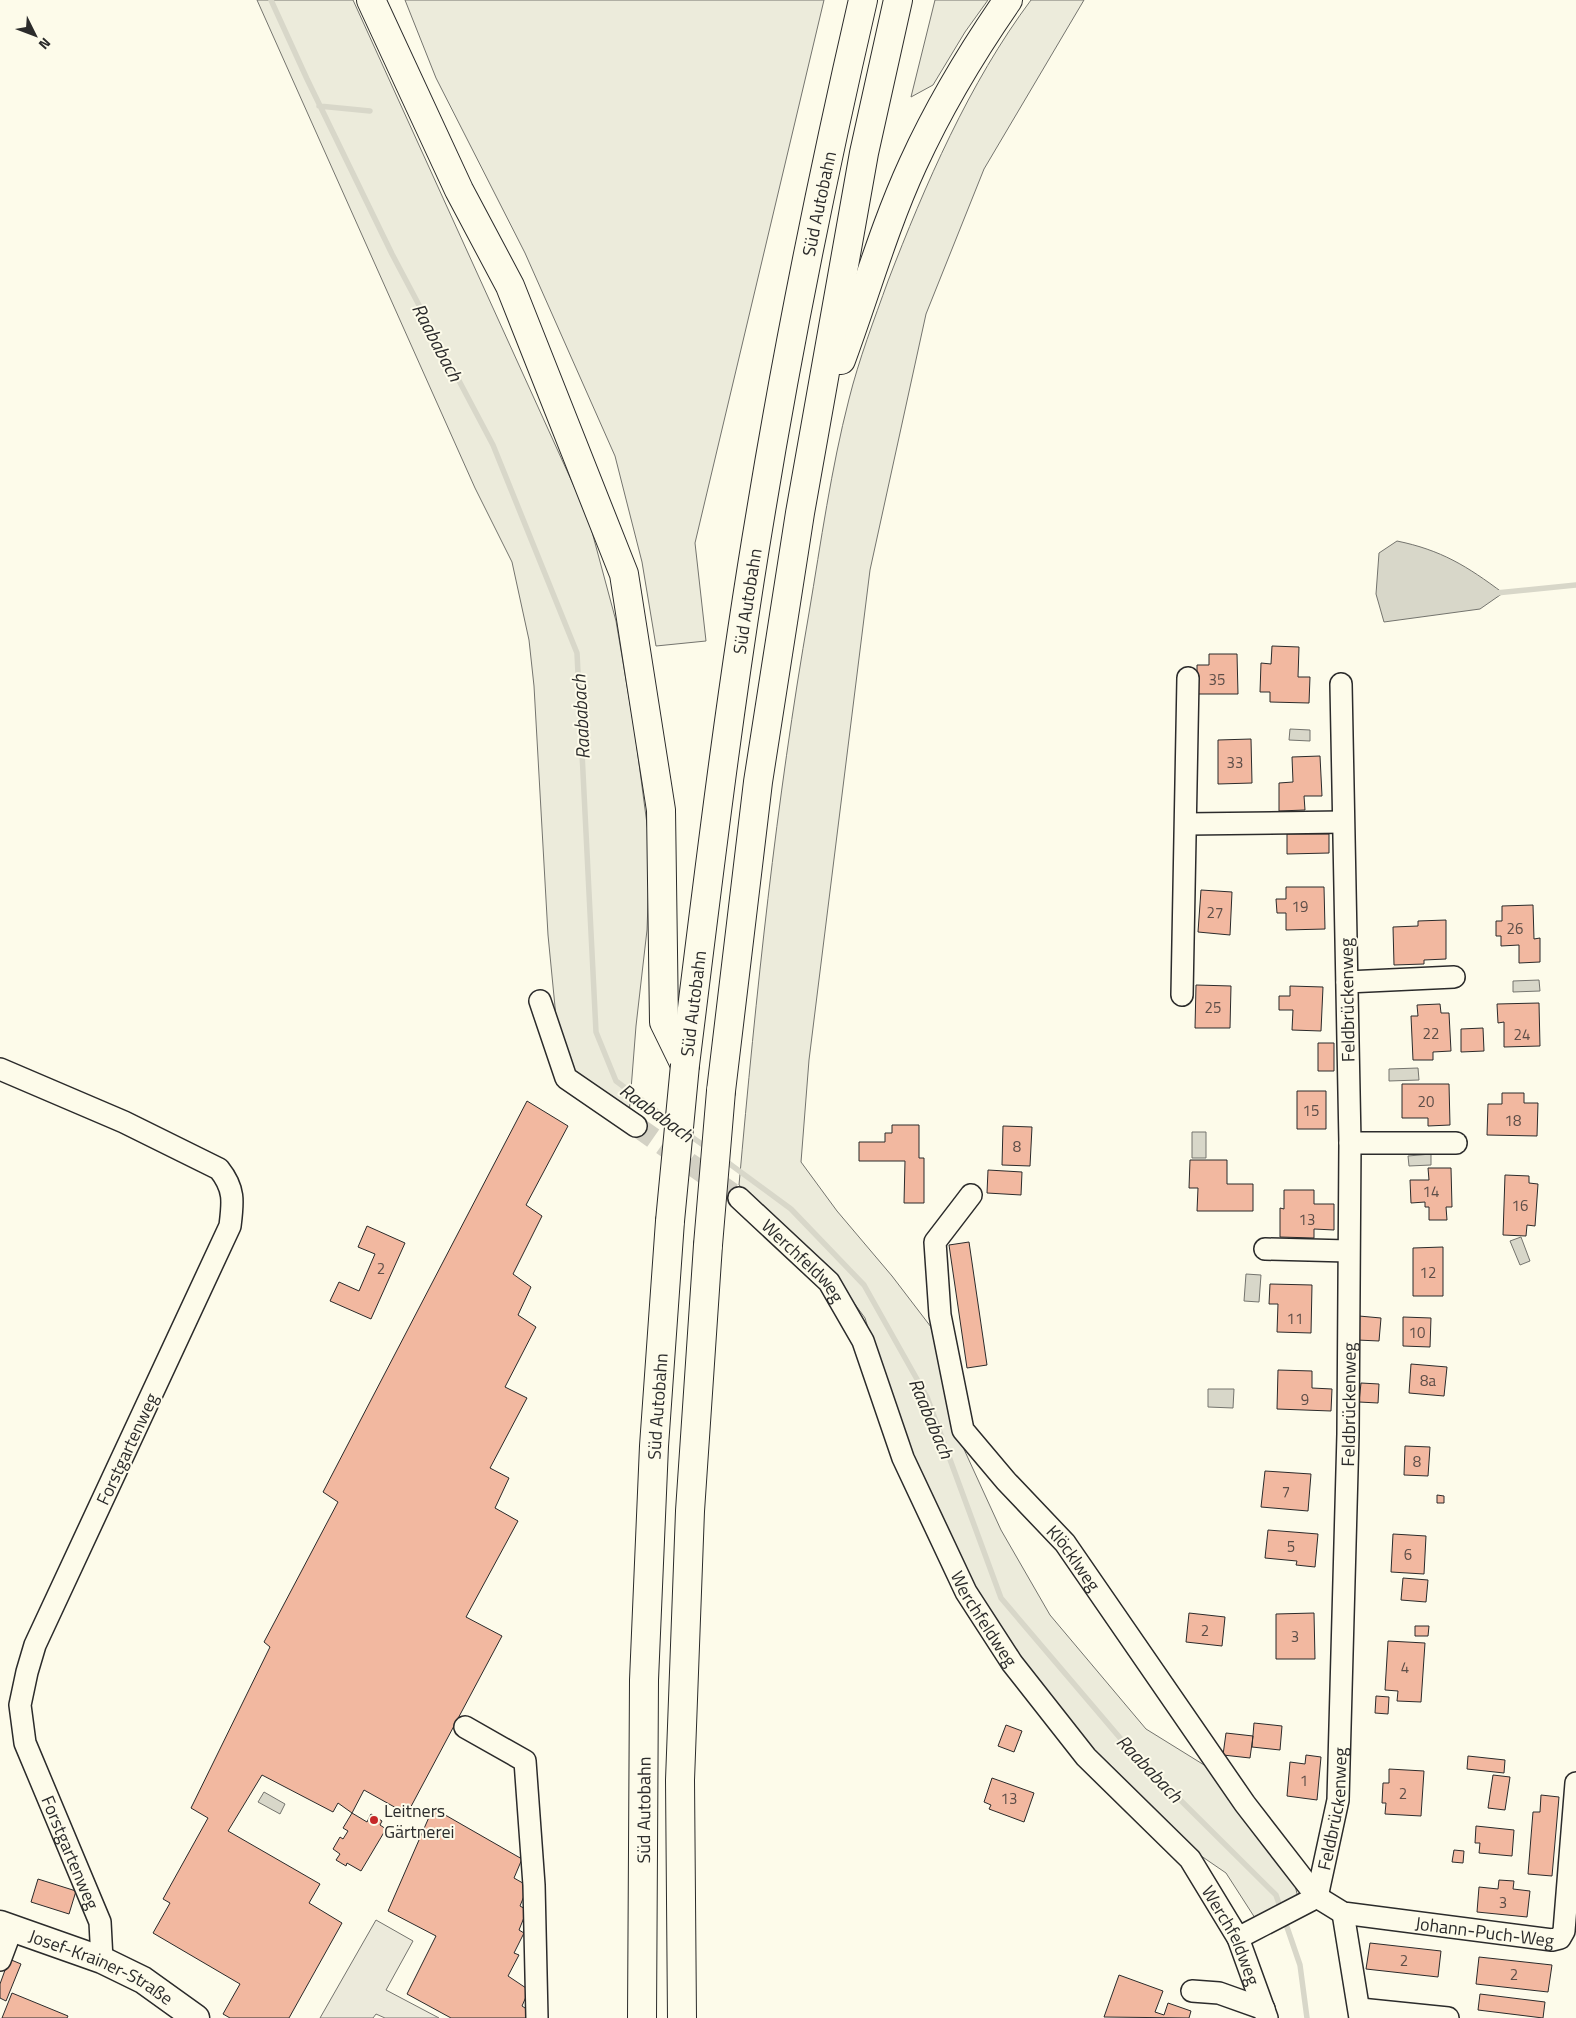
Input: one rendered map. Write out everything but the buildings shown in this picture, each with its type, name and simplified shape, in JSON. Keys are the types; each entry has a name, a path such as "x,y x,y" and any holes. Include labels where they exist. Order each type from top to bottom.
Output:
{"highway":[{"path":"371,0 459,190 510,286 624,574 661,810 664,1022 685,1065"},
{"name":"Süd Autobahn","path":"642,2018 644,1680 654,1446 670,1221 685,1065 721,772 761,511 827,155 863,0"},
{"name":"Süd Autobahn","path":"682,2018 680,1780 690,1511 708,1245 721,1091 758,782 800,513 864,153 898,0"},
{"path":"817,424 886,232 913,164 941,109 987,31 1008,0"}],"main road":[{"name":"Josef-Krainer-Straße","path":"6,1926 102,1960 143,1980 196,2018"}],"street":[{"path":"1182,995 1188,678"},
{"name":"Feldbrückenweg","path":"1310,1902 1338,1800 1348,1434 1350,1143 1341,684"},
{"path":"1186,824 1343,822"},
{"path":"1347,982 1454,977"},
{"path":"540,1001 566,1078 636,1126"},
{"name":"Forstgartenweg","path":"0,1068 124,1122 219,1169 229,1182 232,1205 230,1226 35,1645 20,1705 25,1743 100,1922 102,1960"},
{"path":"1350,1143 1456,1143"},
{"name":"Klöcklweg","path":"971,1195 935,1242 940,1315 963,1430 1006,1481 1065,1543 1310,1902"},
{"name":"Werchfeldweg","path":"739,1198 829,1282 863,1341 903,1458 966,1592 1007,1655 1086,1757 1190,1859 1246,1934 1265,2013"},
{"path":"1265,1249 1348,1251"},
{"path":"465,1726 525,1761 534,1885 538,2018"},
{"name":"Johann-Puch-Weg","path":"1310,1902 1343,1913 1552,1940 1568,1939 1564,1931 1576,1783"},
{"path":"1246,1934 1310,1902"},
{"path":"1343,1913 1360,2013 1448,2018"},
{"path":"0,1960 6,1926"},
{"path":"1192,1991 1219,1993 1265,2013"}],"shaded area":[{"path":"257,0 353,0 588,517 616,621 635,733 650,847 647,930 636,1026 629,1115 574,1073 557,1027 548,935 534,686 529,640 512,562 475,488"},
{"path":"405,0 824,0 695,543 706,641 656,646 642,562 615,456 525,253 436,78"},
{"path":"935,0 988,0 965,32 933,85 911,97"},
{"path":"1031,0 1084,0 984,169 926,314 870,570 809,1060 801,1162 837,1211 892,1276 931,1327 957,1434 1001,1530 1050,1615 1146,1729 1209,1768 1292,1872 1298,1898 1255,1918 1226,1873 1191,1849 1116,1773 1064,1718 1018,1659 973,1588 905,1448 865,1318 840,1284 771,1213 739,1185 768,898 787,755 827,506 849,399 862,354 888,281 933,172 968,100 988,65"},
{"path":"1397,541 1427,549 1453,560 1503,593 1480,609 1384,622 1376,594 1379,553"},
{"path":"1290,729 1310,730 1310,741 1289,740"},
{"path":"1539,980 1540,991 1513,992 1513,981"},
{"path":"1418,1068 1419,1080 1389,1081 1389,1069"},
{"path":"1192,1132 1206,1132 1206,1158 1192,1158"},
{"path":"1431,1154 1431,1165 1409,1166 1408,1156"},
{"path":"1521,1237 1530,1261 1520,1265 1510,1241"},
{"path":"1246,1274 1261,1275 1259,1302 1244,1301"},
{"path":"1208,1389 1234,1389 1233,1408 1208,1407"},
{"path":"264,1792 285,1804 280,1814 258,1802"},
{"path":"376,1920 413,1941 386,1990 439,2018 385,2018 376,2014 373,2018 320,2018"}],"waterway":[{"name":"Raababach","path":"271,0 392,254 493,445 577,653 596,1032 616,1081 670,1121"},
{"path":"319,106 370,111"},
{"path":"1496,593 1576,585"},
{"name":"Raababach","path":"686,1133 709,1149"},
{"name":"Raababach","path":"723,1159 791,1209 864,1285 927,1397 1001,1598 1132,1752 1276,1895 1300,1965 1307,2018"}],"tunnel":[{"path":"636,1126 739,1198"}],"place":[{"name":"Leitners Gärtnerei","path":"374,1820"}]}
